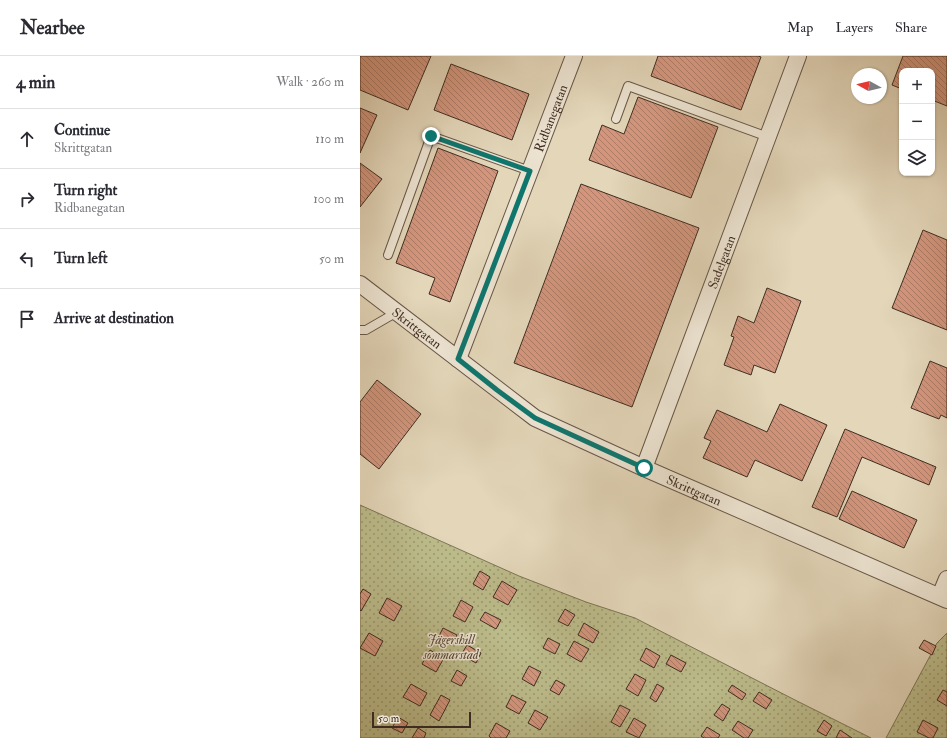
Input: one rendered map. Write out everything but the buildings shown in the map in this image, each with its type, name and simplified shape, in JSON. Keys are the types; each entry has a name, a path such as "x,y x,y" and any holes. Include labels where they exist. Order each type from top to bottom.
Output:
{"street":[{"name":"Ridbanegatan","path":"458,359 574,56"},
{"name":"Sadelgatan","path":"644,468 798,56"},
{"name":"Skrittgatan","path":"360,284 535,418 644,468 944,598"},
{"path":"944,598 947,579"}],"lane":[{"path":"616,119 628,86 768,137"},
{"path":"388,255 431,136 530,171"},
{"path":"360,330 366,330 397,312"}],"green space":[{"name":"Jägershill sommarstad","path":"360,505 519,576 586,602 635,618 871,738 360,738"},
{"path":"947,633 947,738 886,738 937,643"}],"route":[{"path":"431,136 530,171 458,359 535,418 644,468"}]}
